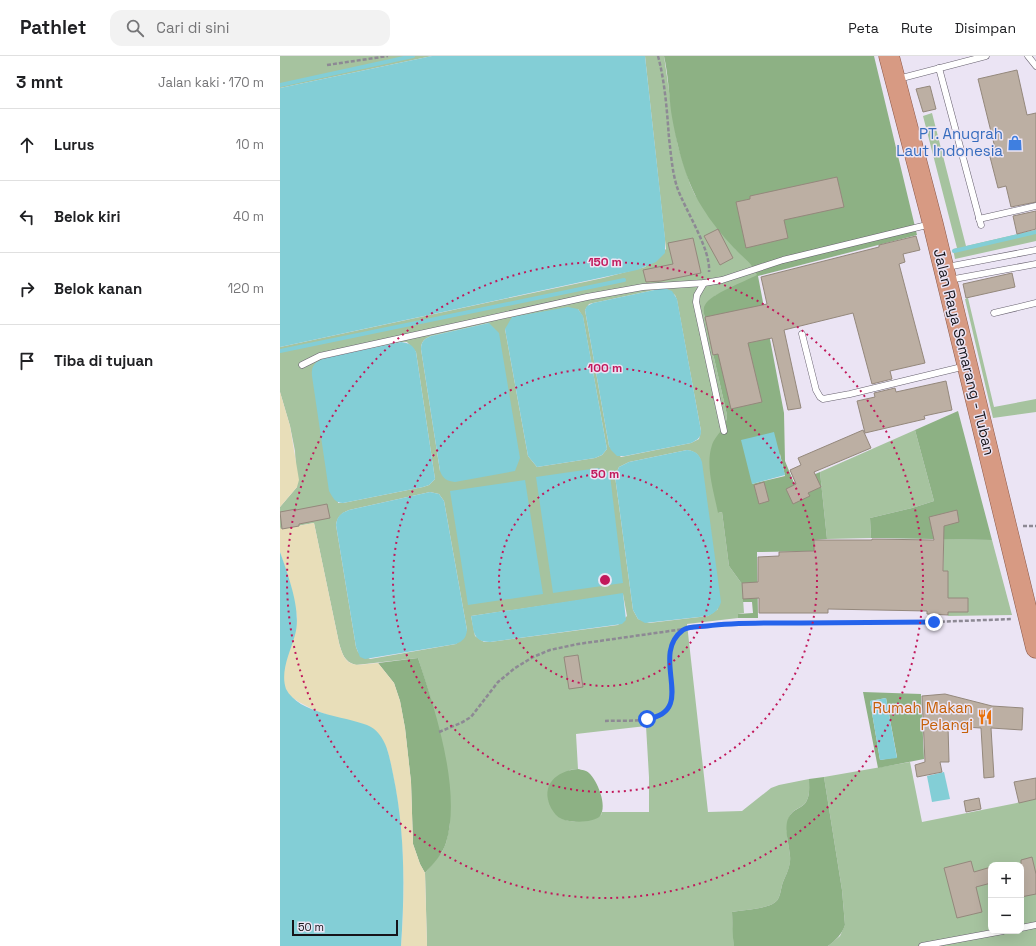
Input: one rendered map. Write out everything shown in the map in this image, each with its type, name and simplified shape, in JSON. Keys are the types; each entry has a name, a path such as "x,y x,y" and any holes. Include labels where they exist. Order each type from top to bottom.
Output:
{"highway":[{"name":"Jalan Raya Semarang - Tuban","path":"889,56 945,274 1036,648"}],"lane":[{"path":"895,80 986,56"},
{"path":"1028,56 1036,66"},
{"path":"940,68 980,222 1036,206"},
{"path":"302,365 320,356 587,297 643,288 722,280 812,252 932,224"},
{"path":"945,274 1036,250"},
{"path":"945,274 1036,264"},
{"path":"704,283 697,295 696,302 724,431"},
{"path":"994,313 1036,303"},
{"path":"802,334 816,390 820,397 824,399 967,366"},
{"path":"1024,927 1036,925"},
{"path":"922,946 988,934"}],"path":[{"path":"327,65 388,56"},
{"path":"658,56 662,76 672,167 676,185 708,259 710,270 704,283"},
{"path":"439,732 471,717 498,682 533,656 550,650 578,644 685,629 744,624 934,622 1029,619"},
{"path":"605,721 656,718 664,714 668,708 672,693 669,652 672,642 676,636 685,629"}],"green space":[{"path":"280,56 432,56 280,88"},
{"path":"645,56 664,56 678,146 695,195 736,250 752,263 758,276 715,296 704,314 727,415 718,513 722,512 729,566 742,584 744,613 738,614 738,618 687,624 708,812 742,811 771,788 809,779 809,793 807,800 803,806 794,811 789,817 787,835 790,863 782,884 780,895 775,902 770,905 732,912 734,946 427,946 425,873 442,852 446,843 450,824 442,744 430,696 418,658 356,665 349,662 343,654 339,643 314,523 280,529 280,507 297,487 295,451 290,426 280,392 280,347 603,278 645,267 666,249","holes":["664,288 675,295 701,431 699,439 691,443 621,457 609,446 585,310 589,304","578,309 583,317 607,449 602,455 595,458 537,467 528,456 505,329","489,323 440,471 421,349 422,343 431,336","407,342 416,352 435,479 429,485 423,487 338,503 325,358","687,450 694,452 700,458 718,609 708,616 649,623 638,619 633,610 615,476 619,467 629,462","430,492 439,494 444,501 467,630 456,644 370,659 358,652 336,525 338,518 349,510","623,594 627,616 618,625 490,642 484,642 475,636 471,616","646,726 649,777 649,812 602,812 601,815 577,821 566,820 560,817 551,805 548,793 570,770 578,769 576,734"]},
{"path":"664,56 874,56 917,235 758,276 784,413 785,461 794,483 820,472 827,539 814,540 814,551 757,552 758,618 738,618 738,614 753,613 752,602 743,602 742,584 729,566 722,512 718,513 711,479 709,462 712,445 727,420 727,415 704,314 704,307 708,301 729,288 757,275 750,263 734,248 713,223 702,207 691,185 682,160 676,135 671,111","holes":["780,454 785,476 752,484"]},
{"path":"932,113 966,246 1036,230 1036,241 955,259 953,249 957,248 923,116"},
{"path":"968,298 994,407 1036,399 1036,412 993,418 965,299"},
{"path":"958,411 992,540 871,538 870,518 934,501 915,430"},
{"path":"915,430 934,501 870,518 871,538 827,539 820,472"},
{"path":"944,539 992,540 1012,615 948,616 943,576"},
{"path":"418,658 439,725 449,775 451,799 450,822 446,843 440,855 425,873 413,844 411,782 405,728 400,701 394,683 378,663"},
{"path":"863,692 921,694 924,759 878,768","holes":["886,698 897,757 880,760 870,701"]},
{"path":"910,762 922,822 1036,799 1036,946 828,946 840,936 845,925 842,890 824,777"},
{"path":"578,769 589,773 592,776 600,793 603,806 602,812 600,816 593,820 576,822 562,819 553,812 548,800 547,792 552,781 563,773"},
{"path":"824,777 842,890 845,925 842,931 828,946 734,946 732,912 764,907 770,905 778,899 790,863 786,830 787,822 791,814 803,806 807,800 809,793 809,779"}],"sand":[{"path":"280,392 290,426 299,480 297,487 280,507"},
{"path":"314,523 342,652 348,662 352,664 363,665 378,663 394,683 400,701 405,728 411,782 413,844 425,873 427,946 401,946 403,921 402,847 397,798 387,749 331,716 314,710 290,696 285,689 282,679 282,669 295,634 297,617 291,586 280,552 280,527 281,529"}],"water":[{"path":"432,56 645,56 665,238 665,253 656,262 637,270 280,347 280,88"},
{"path":"664,288 672,291 677,299 701,431 700,435 697,440 691,443 625,456 617,456 609,446 585,310 587,306 593,303"},
{"path":"568,307 578,309 583,316 607,449 602,455 595,458 537,467 528,456 505,329 512,317"},
{"path":"489,323 499,333 520,458 515,471 455,482 450,481 442,476 440,471 421,349 422,343 431,336"},
{"path":"401,342 410,345 416,352 435,479 429,485 423,487 343,503 338,502 333,498 329,491 312,369 314,364 325,358"},
{"path":"774,432 785,475 752,484 741,440"},
{"path":"687,450 697,453 702,462 721,602 713,614 708,616 645,623 638,619 633,610 615,476 619,467 629,462"},
{"path":"598,468 606,471 610,475 623,583 553,593 536,477"},
{"path":"525,480 543,594 468,605 450,491"},
{"path":"430,492 439,494 444,501 467,630 466,635 456,644 365,659 360,657 356,647 336,525 337,519 349,510"},
{"path":"280,552 293,593 297,615 295,635 285,669 284,682 286,689 292,697 311,709 367,725 378,733 385,743 397,795 402,838 403,903 401,946 280,946"},
{"path":"623,593 626,620 622,624 490,642 480,640 477,637 471,616"},
{"path":"886,698 897,758 880,760 870,701"},
{"path":"944,772 950,799 932,802 927,776"}],"building":[{"name":"PT. Anugrah Laut Indonesia","path":"1017,70 1027,115 1036,113 1036,202 1011,207 1006,186 998,188 989,153 996,152 978,79"},
{"path":"930,86 936,109 923,112 916,89"},
{"path":"837,177 844,207 784,220 788,238 746,248 736,202 750,199 750,196"},
{"path":"1036,211 1036,229 1017,234 1013,216"},
{"path":"718,229 733,258 720,265 704,236"},
{"path":"916,236 920,250 903,254 905,262 899,264 925,363 890,371 892,379 872,384 853,313 784,330 801,408 788,410 772,338 748,343 762,402 731,409 718,354 713,355 705,317 767,304 761,277"},
{"path":"693,238 701,273 661,281 646,282 643,270 673,264 668,243"},
{"path":"1012,273 1015,287 966,298 963,284"},
{"path":"946,381 952,410 924,416 925,419 865,433 857,401 875,397 874,393 895,388 896,392"},
{"path":"863,430 871,448 814,472 821,487 808,493 810,496 793,504 786,489 796,484 790,470 801,465 798,458"},
{"path":"764,482 769,501 759,504 754,485"},
{"path":"327,504 330,518 282,529 280,512"},
{"path":"957,510 959,522 944,526 943,571 948,571 948,598 968,598 968,612 948,612 948,615 927,614 927,611 828,609 828,613 759,613 759,598 743,599 742,583 758,582 758,557 779,556 779,552 814,551 814,540 934,540 929,517"},
{"path":"578,655 583,687 569,689 564,657"},
{"path":"945,694 992,706 1023,708 1022,730 991,728 994,777 984,778 981,728 948,726 949,762 940,762 942,772 917,777 915,765 925,762 922,696"},
{"path":"1036,778 1036,799 1019,803 1014,782"},
{"path":"979,798 981,809 966,812 964,801"},
{"path":"1032,857 1036,874 1036,894 1024,896 1024,862 1021,862 1021,860"},
{"path":"971,861 974,872 988,868 988,884 976,887 982,912 957,918 944,868"}],"waterway":[{"path":"280,85 413,56"},
{"path":"954,251 1036,232"},
{"path":"280,351 624,280"}],"place":[{"name":"PT. Anugrah Laut Indonesia","path":"1015,143"},
{"name":"Rumah Makan Pelangi","path":"985,717"}],"route":[{"path":"647,719 656,718 664,714 671,702 672,693 669,652 672,642 676,636 685,629 716,625 744,624 934,622"}]}
